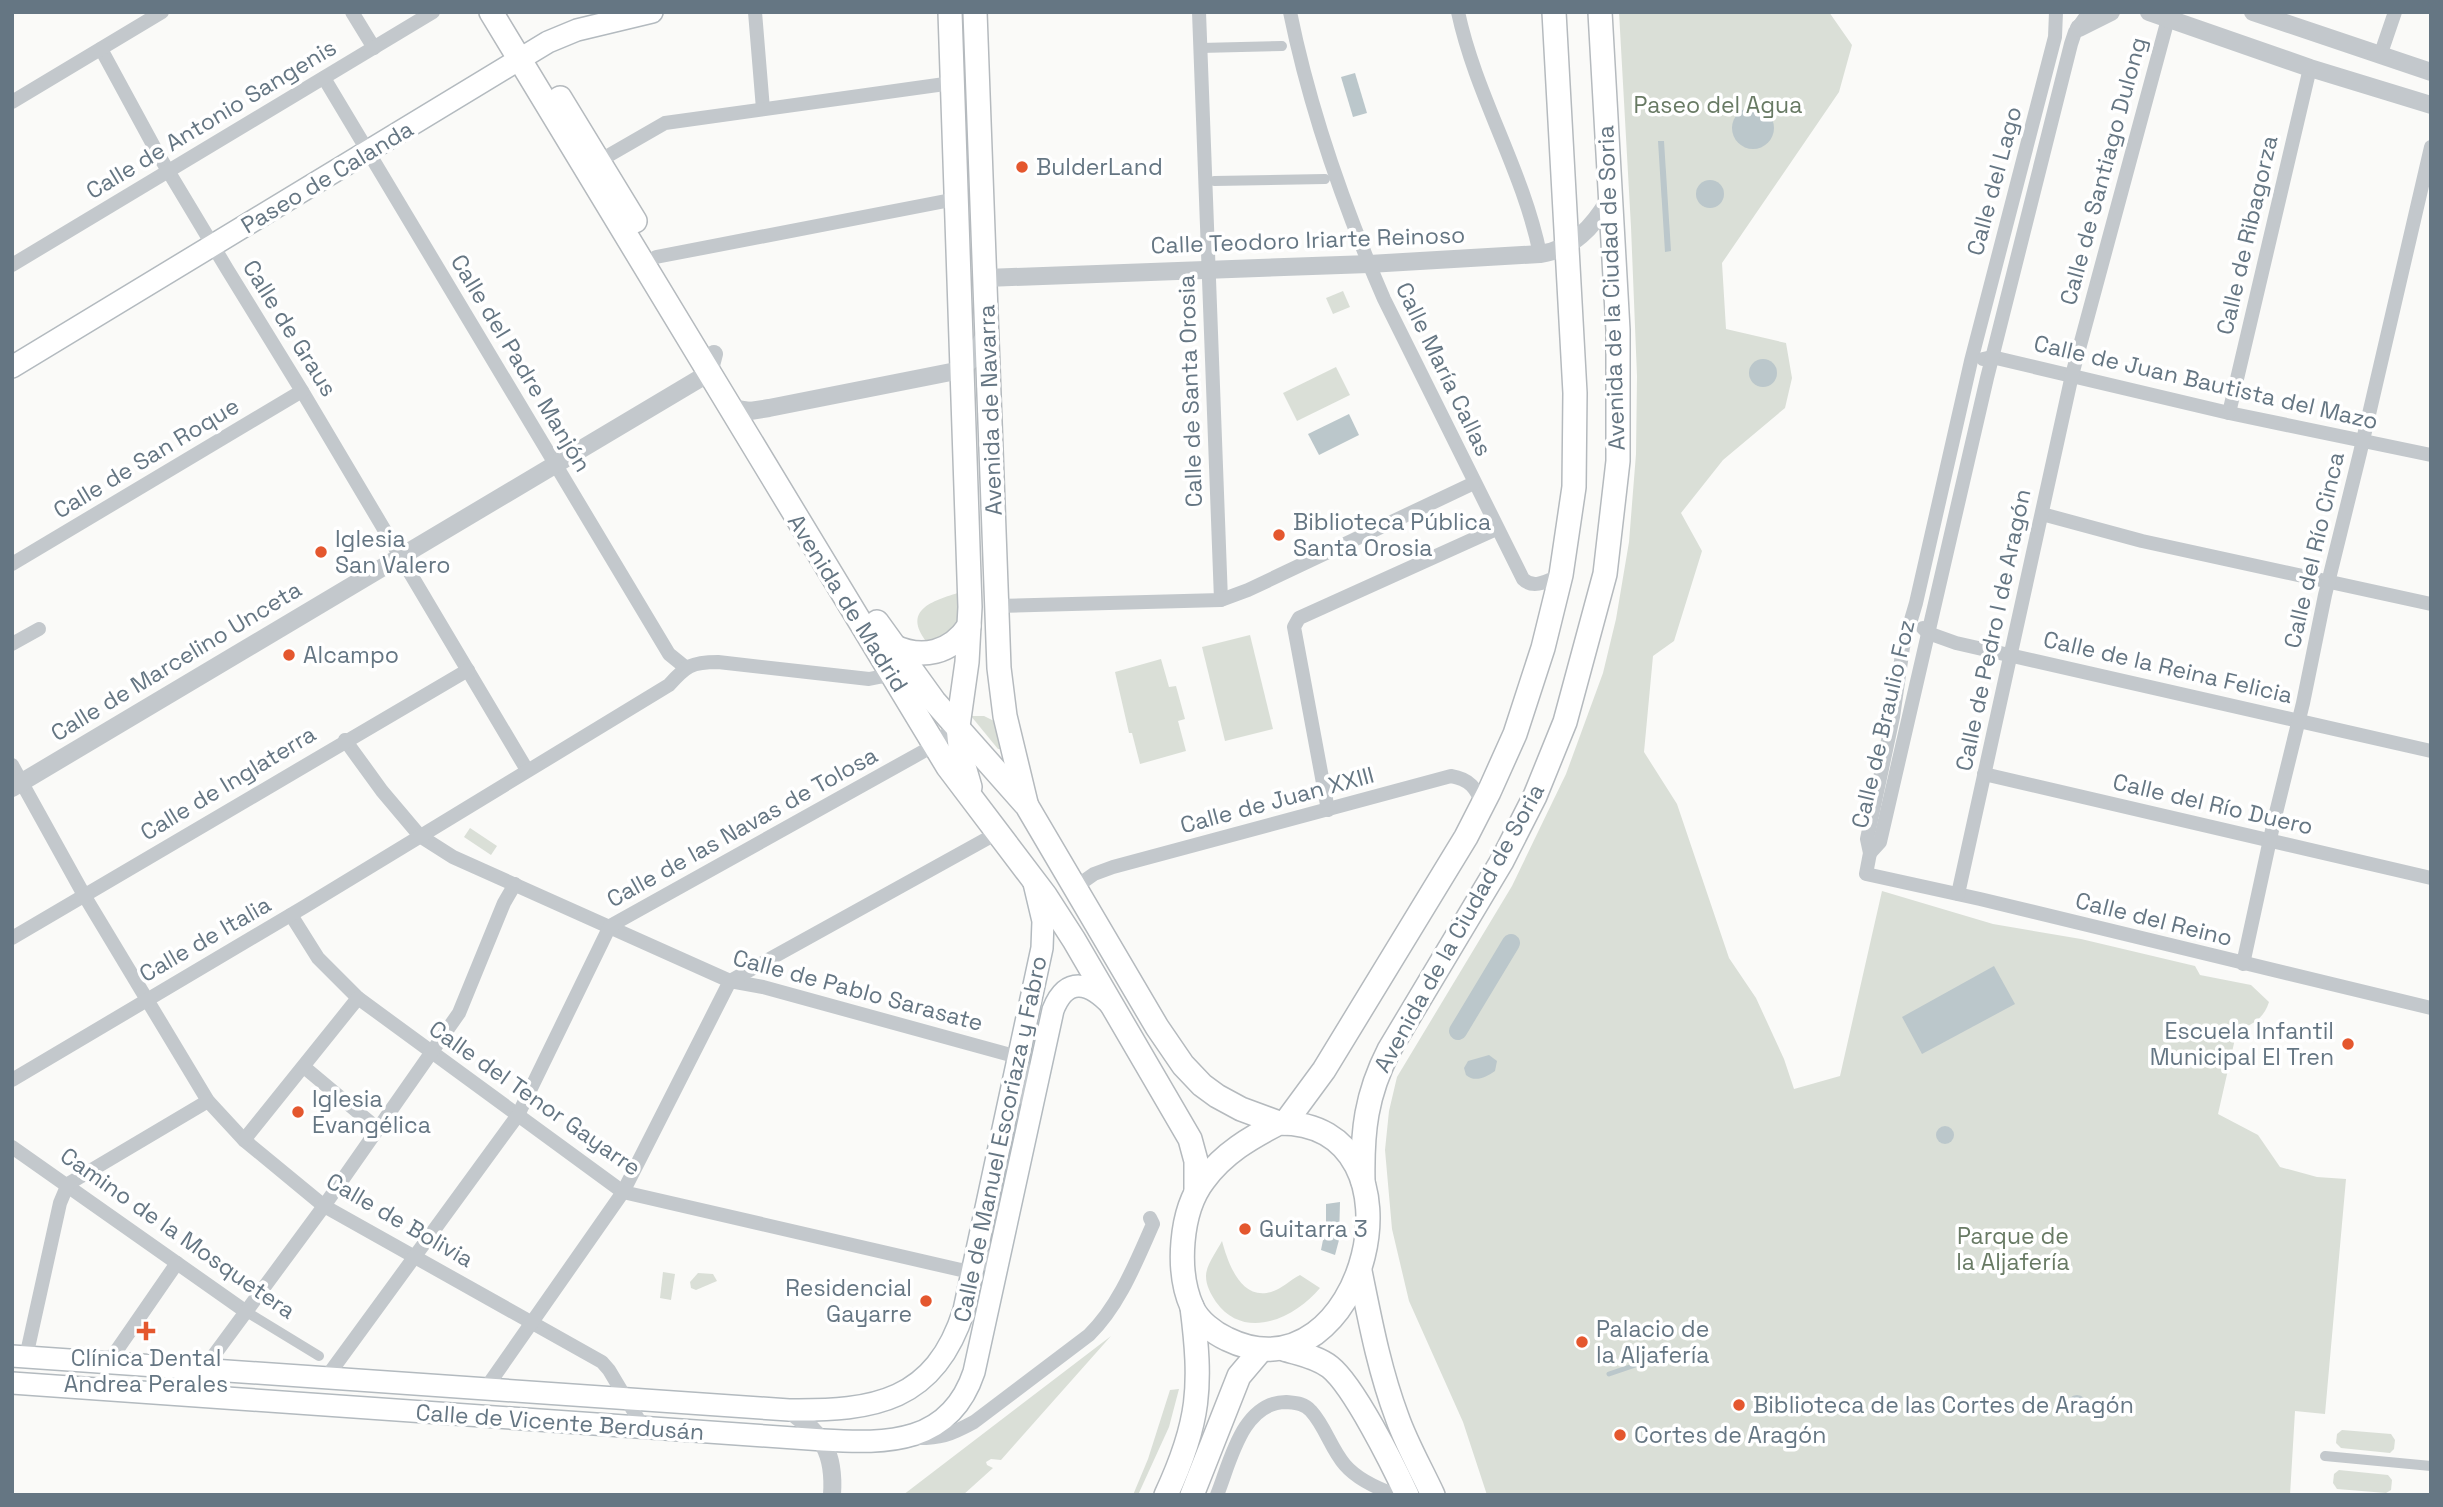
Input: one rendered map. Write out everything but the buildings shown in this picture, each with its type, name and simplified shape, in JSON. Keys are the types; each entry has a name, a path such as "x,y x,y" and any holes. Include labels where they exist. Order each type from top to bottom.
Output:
{"main road":[{"name":"Avenida de Madrid","path":"491,12 599,161 656,257 712,363"},
{"name":"Avenida de Madrid","path":"508,12 525,57 740,409 893,646 934,701 1027,806 1170,1048 1202,1086 1241,1109 1282,1123"},
{"name":"Paseo de Calanda","path":"12,367 548,42 576,30 652,12"},
{"name":"Avenida de Navarra","path":"950,12 969,626 958,726 963,768 974,800"},
{"name":"Avenida de Navarra","path":"975,12 1002,700 1027,806"},
{"name":"Avenida de la Ciudad de Soria","path":"1282,1123 1324,1070 1482,805 1515,733 1543,648 1561,575 1574,487 1575,444 1554,12"},
{"name":"Avenida de la Ciudad de Soria","path":"1363,1181 1365,1117 1378,1074 1389,1050 1502,861 1523,820 1565,722 1605,574 1618,461 1618,330 1600,12"},
{"name":"Avenida de Madrid","path":"740,409 890,671 956,780 1033,877 1074,940 1190,1139 1196,1161 1196,1191"},
{"path":"890,671 893,646 917,654 936,652 955,642 969,626"},
{"name":"Calle de Manuel Escoriaza y Fabro","path":"913,1386 929,1372 952,1344 964,1310 1043,936 1043,921 1033,877"},
{"name":"Calle de Manuel Escoriaza y Fabro","path":"954,1409 969,1389 974,1372 1053,1010 1066,990 1075,986 1095,990 1113,1007"},
{"path":"1166,1495 1186,1448 1197,1404 1199,1368 1192,1307 1182,1255 1188,1213 1196,1191 1213,1169 1233,1150 1282,1123 1309,1127 1337,1143 1351,1157 1363,1181 1369,1213 1367,1245 1360,1271 1335,1313 1315,1332 1284,1349"},
{"path":"1360,1271 1374,1341 1389,1395 1398,1421 1433,1495"},
{"path":"1192,1307 1213,1331 1227,1339 1261,1350 1284,1349 1319,1360 1339,1376 1359,1406 1407,1495"},
{"path":"1192,1495 1240,1376 1261,1350"},
{"name":"Calle de Vicente Berdusán","path":"19,1357 789,1410 848,1410 895,1397 913,1386"},
{"name":"Calle de Vicente Berdusán","path":"12,1383 871,1442 907,1438 935,1426 954,1409"}],"street":[{"path":"12,102 162,12"},
{"path":"352,12 374,48"},
{"name":"Calle de Antonio Sangenis","path":"12,265 433,12"},
{"path":"755,12 762,109"},
{"name":"Calle de Santa Orosia","path":"1199,12 1221,600"},
{"name":"Calle María Callas","path":"1290,12 1313,104 1369,264 1474,483 1526,583 1536,584 1561,575"},
{"path":"1458,12 1465,44 1483,98 1532,220 1541,254"},
{"name":"Calle del Lago","path":"1971,361 2055,37 2056,12"},
{"name":"Calle del Lago","path":"1992,357 2071,44 2089,12"},
{"path":"2079,28 2111,12"},
{"path":"2149,12 2310,68 2431,105"},
{"path":"2253,12 2431,72"},
{"path":"2380,55 2395,12"},
{"name":"Calle de Santiago Dulong","path":"2073,375 2168,19"},
{"path":"1200,48 1282,46"},
{"name":"Calle de Graus","path":"100,49 213,246 527,770"},
{"name":"Calle de Ribagorza","path":"2229,413 2310,68"},
{"name":"Calle del Padre Manjón","path":"324,78 669,654 685,667"},
{"path":"599,161 666,122 953,83"},
{"name":"Calle del Río Cinca","path":"2243,964 2328,581 2431,147"},
{"path":"1214,181 1325,179"},
{"path":"656,257 956,199"},
{"name":"Calle Teodoro Iriarte Reinoso","path":"986,278 1208,271 1541,254 1567,247 1588,229 1609,200"},
{"path":"740,409 934,377 962,368 975,355 988,331"},
{"name":"Calle de Juan Bautista del Mazo","path":"1971,361 1992,357 2229,413 2431,455"},
{"name":"Calle de Braulio Foz","path":"1870,853 1880,842 1992,357"},
{"name":"Calle de Braulio Foz","path":"1870,853 1867,839 1893,717 1903,647 1916,603 1971,361"},
{"name":"Calle de Marcelino Unceta","path":"17,785 555,464 712,363"},
{"name":"Calle de Pedro I de Aragón","path":"1958,894 2073,375"},
{"name":"Calle de San Roque","path":"12,564 302,391"},
{"path":"997,606 1221,600 1248,590 1474,483"},
{"path":"2042,514 2142,541 2431,604"},
{"path":"1328,810 1294,627 1296,622 1299,618 1496,528"},
{"path":"1916,603 1921,624 1928,633"},
{"path":"12,645 39,629"},
{"name":"Calle de la Reina Felicia","path":"1928,633 1956,643 2431,751"},
{"path":"685,667 718,662 869,679 890,671"},
{"name":"Calle de Italia","path":"12,1080 291,915 669,685 685,667"},
{"name":"Calle de Inglaterra","path":"12,938 468,670"},
{"name":"Calle de las Navas de Tolosa","path":"326,1378 518,1115 610,926 935,745 958,726"},
{"name":"Calle de Pablo Sarasate","path":"345,740 382,791 420,836 453,857 730,981 814,1001 1018,1059"},
{"name":"Calle de Bolivia","path":"12,765 17,785 208,1101 244,1140 324,1206 602,1362 643,1427"},
{"name":"Calle del Río Duero","path":"1984,774 2431,878"},
{"name":"Calle de Juan XXIII","path":"1074,888 1104,869 1451,776 1474,786 1482,805"},
{"path":"486,1388 623,1192 730,981 999,832"},
{"name":"Calle del Reino","path":"1870,853 1866,874 2431,1008"},
{"path":"203,1370 324,1206 459,1013 504,903 515,884"},
{"name":"Calle del Tenor Gayarre","path":"291,915 318,958 358,999 623,1192 961,1270 973,1269"},
{"path":"244,1140 358,999"},
{"path":"1018,1059 1024,1068 1027,1082 1025,1138"},
{"path":"304,1068 378,1129"},
{"path":"19,1357 60,1203 68,1184 208,1101"},
{"name":"Camino de la Mosquetera","path":"12,1147 246,1311 319,1356"},
{"path":"907,1438 936,1438 971,1424 1102,1322 1139,1255 1153,1224 1150,1219"},
{"path":"973,1269 993,1257 1001,1247"},
{"path":"108,1363 177,1264"},
{"name":"Calle de Vicente Berdusán","path":"157,1393 186,1381 203,1370"},
{"path":"1217,1495 1239,1439 1250,1419 1260,1410 1281,1402 1306,1406 1345,1465 1380,1489 1396,1495"},
{"path":"954,1409 964,1421 971,1424"},
{"path":"789,1410 823,1440 830,1459 832,1495"},
{"path":"2325,1456 2431,1466"}],"green space":[{"name":"Parque de la Aljafería","path":"1619,12 1829,12 1852,45 1839,92 1722,263 1726,329 1786,343 1792,378 1785,408 1723,460 1681,513 1702,551 1674,641 1653,656 1644,752 1677,804 1729,958 1756,998 1784,1059 1794,1089 1840,1076 1882,891 1993,924 2081,939 2195,966 2200,975 2251,985 2269,1002 2257,1020 2237,1030 2218,1114 2258,1135 2280,1167 2317,1177 2346,1179 2325,1414 2295,1411 2290,1495 1487,1495 1463,1422 1409,1301 1392,1229 1385,1150 1389,1111 1397,1077 1512,886 1566,774 1603,673 1616,619 1629,542 1636,454 1637,376"},
{"path":"1343,291 1350,307 1333,314 1326,298"},
{"path":"1336,367 1350,395 1297,421 1283,393"},
{"path":"961,592 955,625 930,646 921,634 919,615 930,604"},
{"path":"1250,635 1273,729 1225,741 1202,647"},
{"path":"1161,659 1169,687 1176,686 1185,719 1178,721 1186,751 1140,764 1132,733 1129,733 1115,672"},
{"path":"971,716 984,716 996,722 1002,749 998,749"},
{"path":"470,828 497,846 491,855 464,837"},
{"path":"1222,1241 1232,1269 1244,1286 1252,1291 1271,1292 1300,1275 1320,1288 1310,1299 1284,1316 1255,1323 1241,1321 1228,1314 1216,1302 1207,1283 1208,1267"},
{"path":"663,1272 675,1274 671,1300 660,1298"},
{"path":"698,1273 713,1274 717,1281 696,1290 691,1288 690,1282"},
{"path":"1111,1336 1001,1460 991,1459 986,1462 993,1468 963,1495 903,1495"},
{"path":"1179,1389 1169,1427 1138,1495 1133,1495 1148,1459 1170,1390"},
{"path":"2342,1430 2391,1434 2395,1440 2394,1449 2390,1453 2341,1448 2336,1443 2337,1434"},
{"path":"2339,1470 2388,1475 2392,1480 2391,1490 2386,1493 2337,1489 2333,1483 2334,1474"}],"shaded area":[{"path":"1355,73 1367,113 1353,117 1341,77"},
{"path":"1753,107 1768,113 1774,128 1768,143 1753,149 1738,143 1732,128 1738,113"},
{"path":"1658,141 1664,141 1671,251 1665,252"},
{"path":"1710,180 1720,184 1724,194 1720,204 1710,208 1700,204 1696,194 1700,184"},
{"path":"1763,359 1773,363 1777,373 1773,383 1763,387 1753,383 1749,373 1753,363"},
{"path":"1349,414 1359,435 1319,455 1308,434"},
{"path":"1994,966 2015,1004 1922,1054 1902,1017"},
{"path":"1489,1055 1497,1061 1495,1071 1477,1079 1466,1075 1464,1068 1468,1061"},
{"path":"1945,1126 1951,1129 1954,1135 1951,1141 1945,1144 1939,1141 1936,1135 1939,1129"},
{"path":"1340,1202 1339,1240 1335,1255 1321,1250 1326,1225 1326,1204"},
{"path":"2073,1395 2081,1395 2087,1405 2081,1415 2073,1415 2067,1409 2067,1401"}],"waterway":[{"path":"1458,1031 1511,943"},
{"path":"1609,1374 1656,1358"}],"place":[{"name":"BulderLand","path":"1022,167"},
{"name":"Biblioteca Pública Santa Orosia","path":"1279,535"},
{"name":"Iglesia San Valero","path":"321,552"},
{"name":"Alcampo","path":"289,655"},
{"name":"Escuela Infantil Municipal El Tren","path":"2348,1044"},
{"name":"Iglesia Evangélica","path":"298,1112"},
{"name":"Guitarra 3","path":"1245,1229"},
{"name":"Residencial Gayarre","path":"926,1301"},
{"name":"Clínica Dental Andrea Perales","path":"146,1331"},
{"name":"Palacio de la Aljafería","path":"1582,1342"},
{"name":"Biblioteca de las Cortes de Aragón","path":"1739,1405"},
{"name":"Cortes de Aragón","path":"1620,1435"}],"park label":[{"name":"Paseo del Agua","path":"1718,105"}]}
